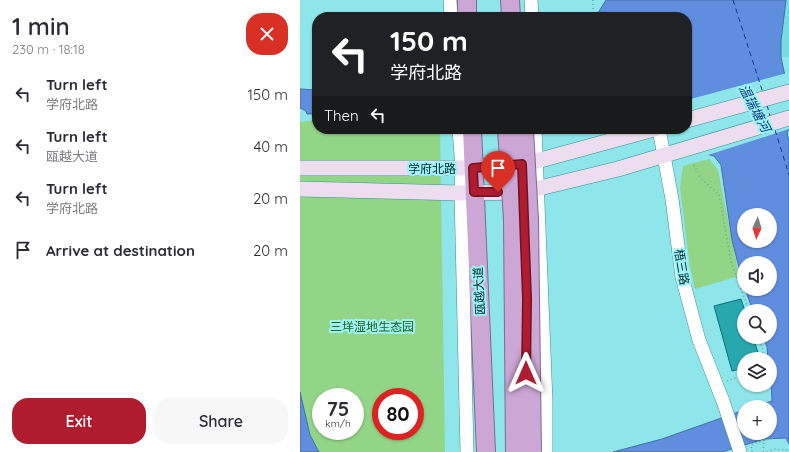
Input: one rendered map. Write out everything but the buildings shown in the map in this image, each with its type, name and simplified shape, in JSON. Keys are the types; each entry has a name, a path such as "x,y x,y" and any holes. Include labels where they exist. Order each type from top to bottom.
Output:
{"highway":[{"path":"466,0 467,12"},
{"path":"500,0 501,12"},
{"path":"510,0 511,12"},
{"path":"518,0 519,12"},
{"name":"瓯越大道","path":"471,134 467,168 467,192 478,284 486,452"},
{"path":"507,134 513,219 515,452"},
{"path":"521,134 529,163 530,190 526,417 528,452"},
{"path":"524,134 529,220 532,452"},
{"path":"478,284 474,341 478,452"}],"main road":[{"path":"692,119 789,92"},
{"name":"学府北路","path":"300,189 467,192 530,190 618,169 789,118"},
{"name":"学府北路","path":"300,168 467,168 529,163 636,134"}],"street":[{"path":"450,0 451,12"},
{"path":"531,0 532,12"},
{"path":"460,134 467,168"},
{"path":"529,163 534,134"},
{"name":"梧三路","path":"661,134 672,199 682,277 699,340 723,401 740,452"},
{"path":"530,190 546,402 546,452"},
{"path":"467,192 467,452"}],"path":[{"path":"593,0 593,12"},
{"path":"694,165 702,180 719,194 731,262 746,304"},
{"path":"716,384 737,378"},
{"path":"752,452 751,446 764,440 763,452"},
{"path":"767,452 773,449 787,450 789,452"}],"shaded area":[{"path":"786,0 789,0 789,57 781,57 781,41"}],"green space":[{"name":"三垟湿地生态园","path":"312,121 312,134 440,134 445,452 300,452 300,122"},
{"path":"709,159 718,170 737,266 737,277 695,289 690,267 680,187 683,166"}],"water":[{"name":"温瑞塘河","path":"606,0 786,0 781,41 781,57 789,95 789,128 787,133 789,142 789,444 786,438 777,438 777,400 772,400 772,392 777,392 777,352 767,352 766,344 777,344 777,304 750,304 748,296 777,296 777,256 737,256 737,260 732,240 721,165 714,156 706,154 692,128 692,12 599,12"},
{"path":"300,89 312,90 312,114 307,114 306,111 300,108"},
{"path":"300,392 310,435 319,452 300,452"},
{"path":"737,412 737,440 761,440 722,452 613,452 662,439"}],"pier":[{"path":"787,73 789,85 789,129 705,156 699,156 693,148 689,134 692,134 692,99"}],"ferry route":[{"path":"733,0 763,93"},
{"path":"767,105 770,116"},
{"path":"775,130 789,175"}],"route":[{"path":"498,192 474,192 473,168 522,164 527,299 526,373"}]}
